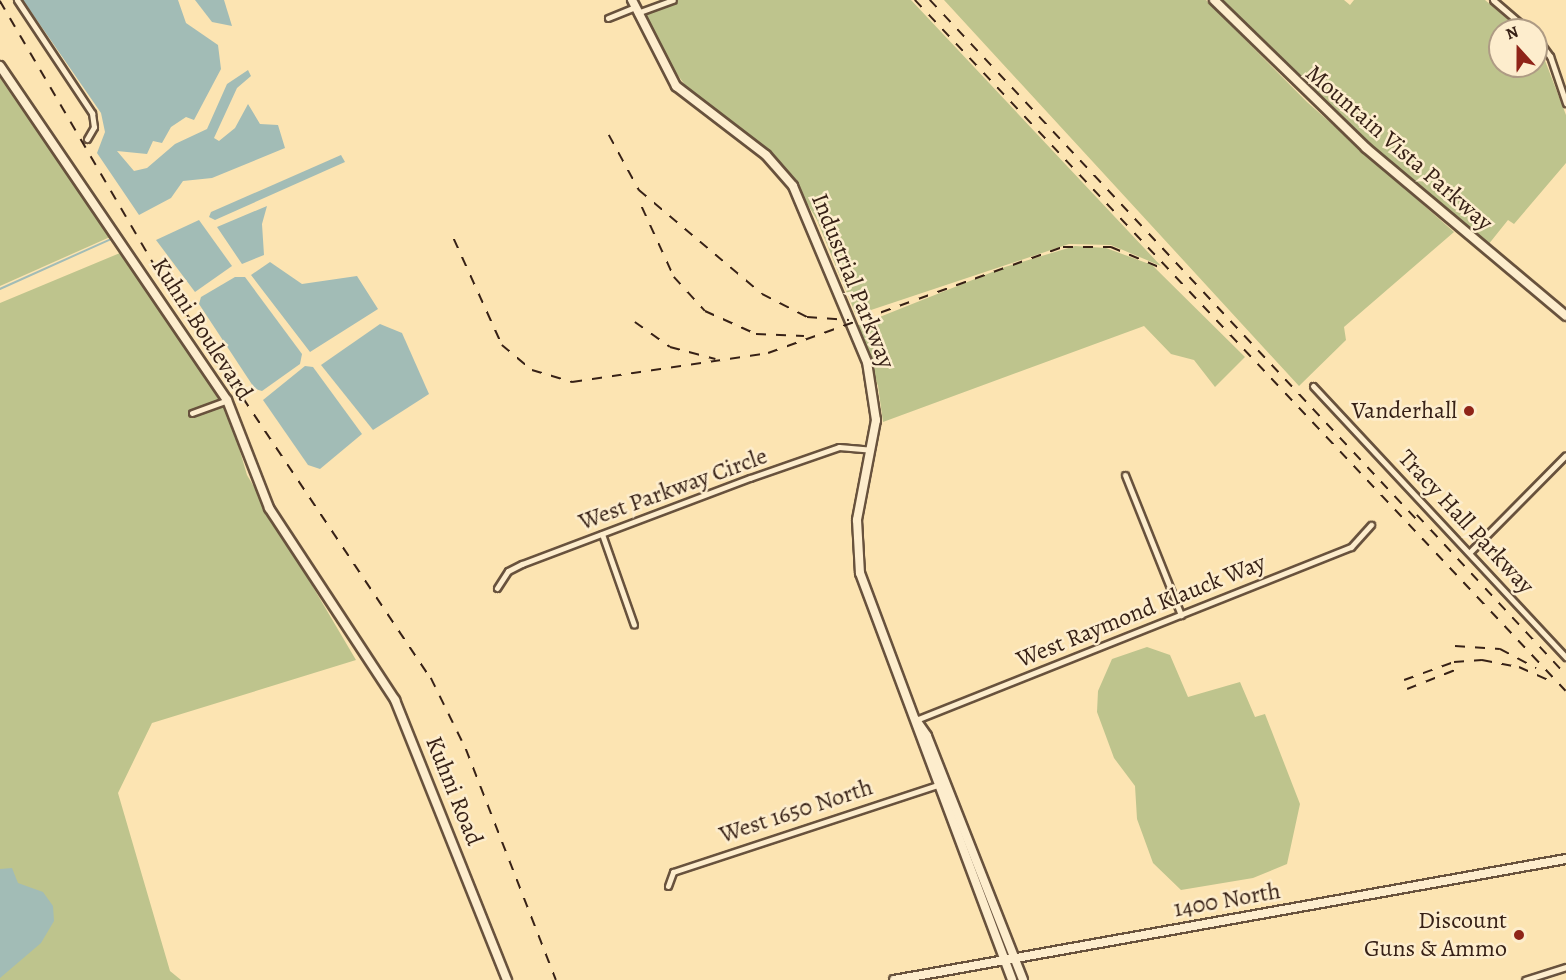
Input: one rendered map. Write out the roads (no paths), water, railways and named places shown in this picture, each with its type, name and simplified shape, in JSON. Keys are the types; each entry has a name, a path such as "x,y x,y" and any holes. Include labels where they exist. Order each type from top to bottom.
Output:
{"street":[{"path":"16,0 90,109 94,123 87,140"},
{"path":"608,18 635,7 673,0"},
{"name":"Mountain Vista Parkway","path":"1214,0 1366,148 1566,316"},
{"path":"1493,0 1514,18"},
{"name":"Industrial Parkway","path":"635,7 676,87 766,155 800,196 867,362 876,428 871,450"},
{"path":"1548,53 1566,103"},
{"name":"Kuhni Boulevard","path":"0,66 227,400 268,508 348,624"},
{"name":"Tracy Hall Parkway","path":"1313,386 1566,657"},
{"path":"192,413 227,400"},
{"name":"West Parkway Circle","path":"497,588 508,571 602,534 839,447 871,450"},
{"path":"871,450 857,520 858,564 916,720 936,785 1012,980"},
{"path":"1470,552 1566,455"},
{"path":"1125,475 1181,615"},
{"name":"West Raymond Klauck Way","path":"916,720 1351,548 1371,525"},
{"path":"602,534 634,625"},
{"name":"Kuhni Road","path":"348,624 395,700 507,980"},
{"path":"916,720 945,783 1023,980"},
{"name":"West 1650 North","path":"668,886 673,872 945,783"},
{"name":"1400 North","path":"894,980 1566,859"},
{"path":"1525,980 1566,967"}],"water":[{"path":"23,0 178,0 186,23 218,45 221,69 194,120 186,117 171,127 162,143 153,141 147,154 117,151 134,171 147,168 175,144 207,129 227,84 248,70 251,76 237,88 214,138 219,141 235,128 248,104 260,124 278,125 285,148 212,178 183,181 171,198 139,215 97,153 105,132 101,113"},
{"path":"195,0 224,0 232,26 212,22"},
{"path":"341,155 345,162 215,220 209,217 211,212"},
{"path":"267,206 262,224 264,255 242,264 217,227"},
{"path":"199,220 232,266 195,292 156,240"},
{"path":"270,262 302,284 357,276 378,309 310,352 251,275"},
{"path":"235,277 245,277 302,354 300,364 262,391 255,389 199,304 201,297"},
{"path":"380,324 402,333 429,394 373,430 321,365"},
{"path":"305,366 313,367 362,434 320,469 308,465 263,400"},
{"path":"12,868 18,883 43,892 53,906 54,921 41,943 0,978 0,869"}],"waterway":[{"path":"0,289 109,240"}],"railway":[{"path":"915,0 1566,691"},
{"path":"930,0 1420,523"},
{"path":"0,1 154,265 431,678 466,749 556,980"},
{"path":"609,135 639,190 762,294 807,317 849,320"},
{"path":"642,207 674,277 705,311 756,334 804,336"},
{"path":"454,239 502,345 532,370 572,382 768,353 1063,247 1111,247 1159,267"},
{"path":"635,322 670,347 715,359"},
{"path":"1417,515 1566,675"},
{"path":"1455,646 1500,649 1536,668"},
{"path":"1404,680 1454,662 1482,660 1519,667 1552,682"},
{"path":"1407,689 1460,668"}],"place":[{"name":"Vanderhall","path":"1469,411"},
{"name":"Discount Guns & Ammo","path":"1519,935"}]}
